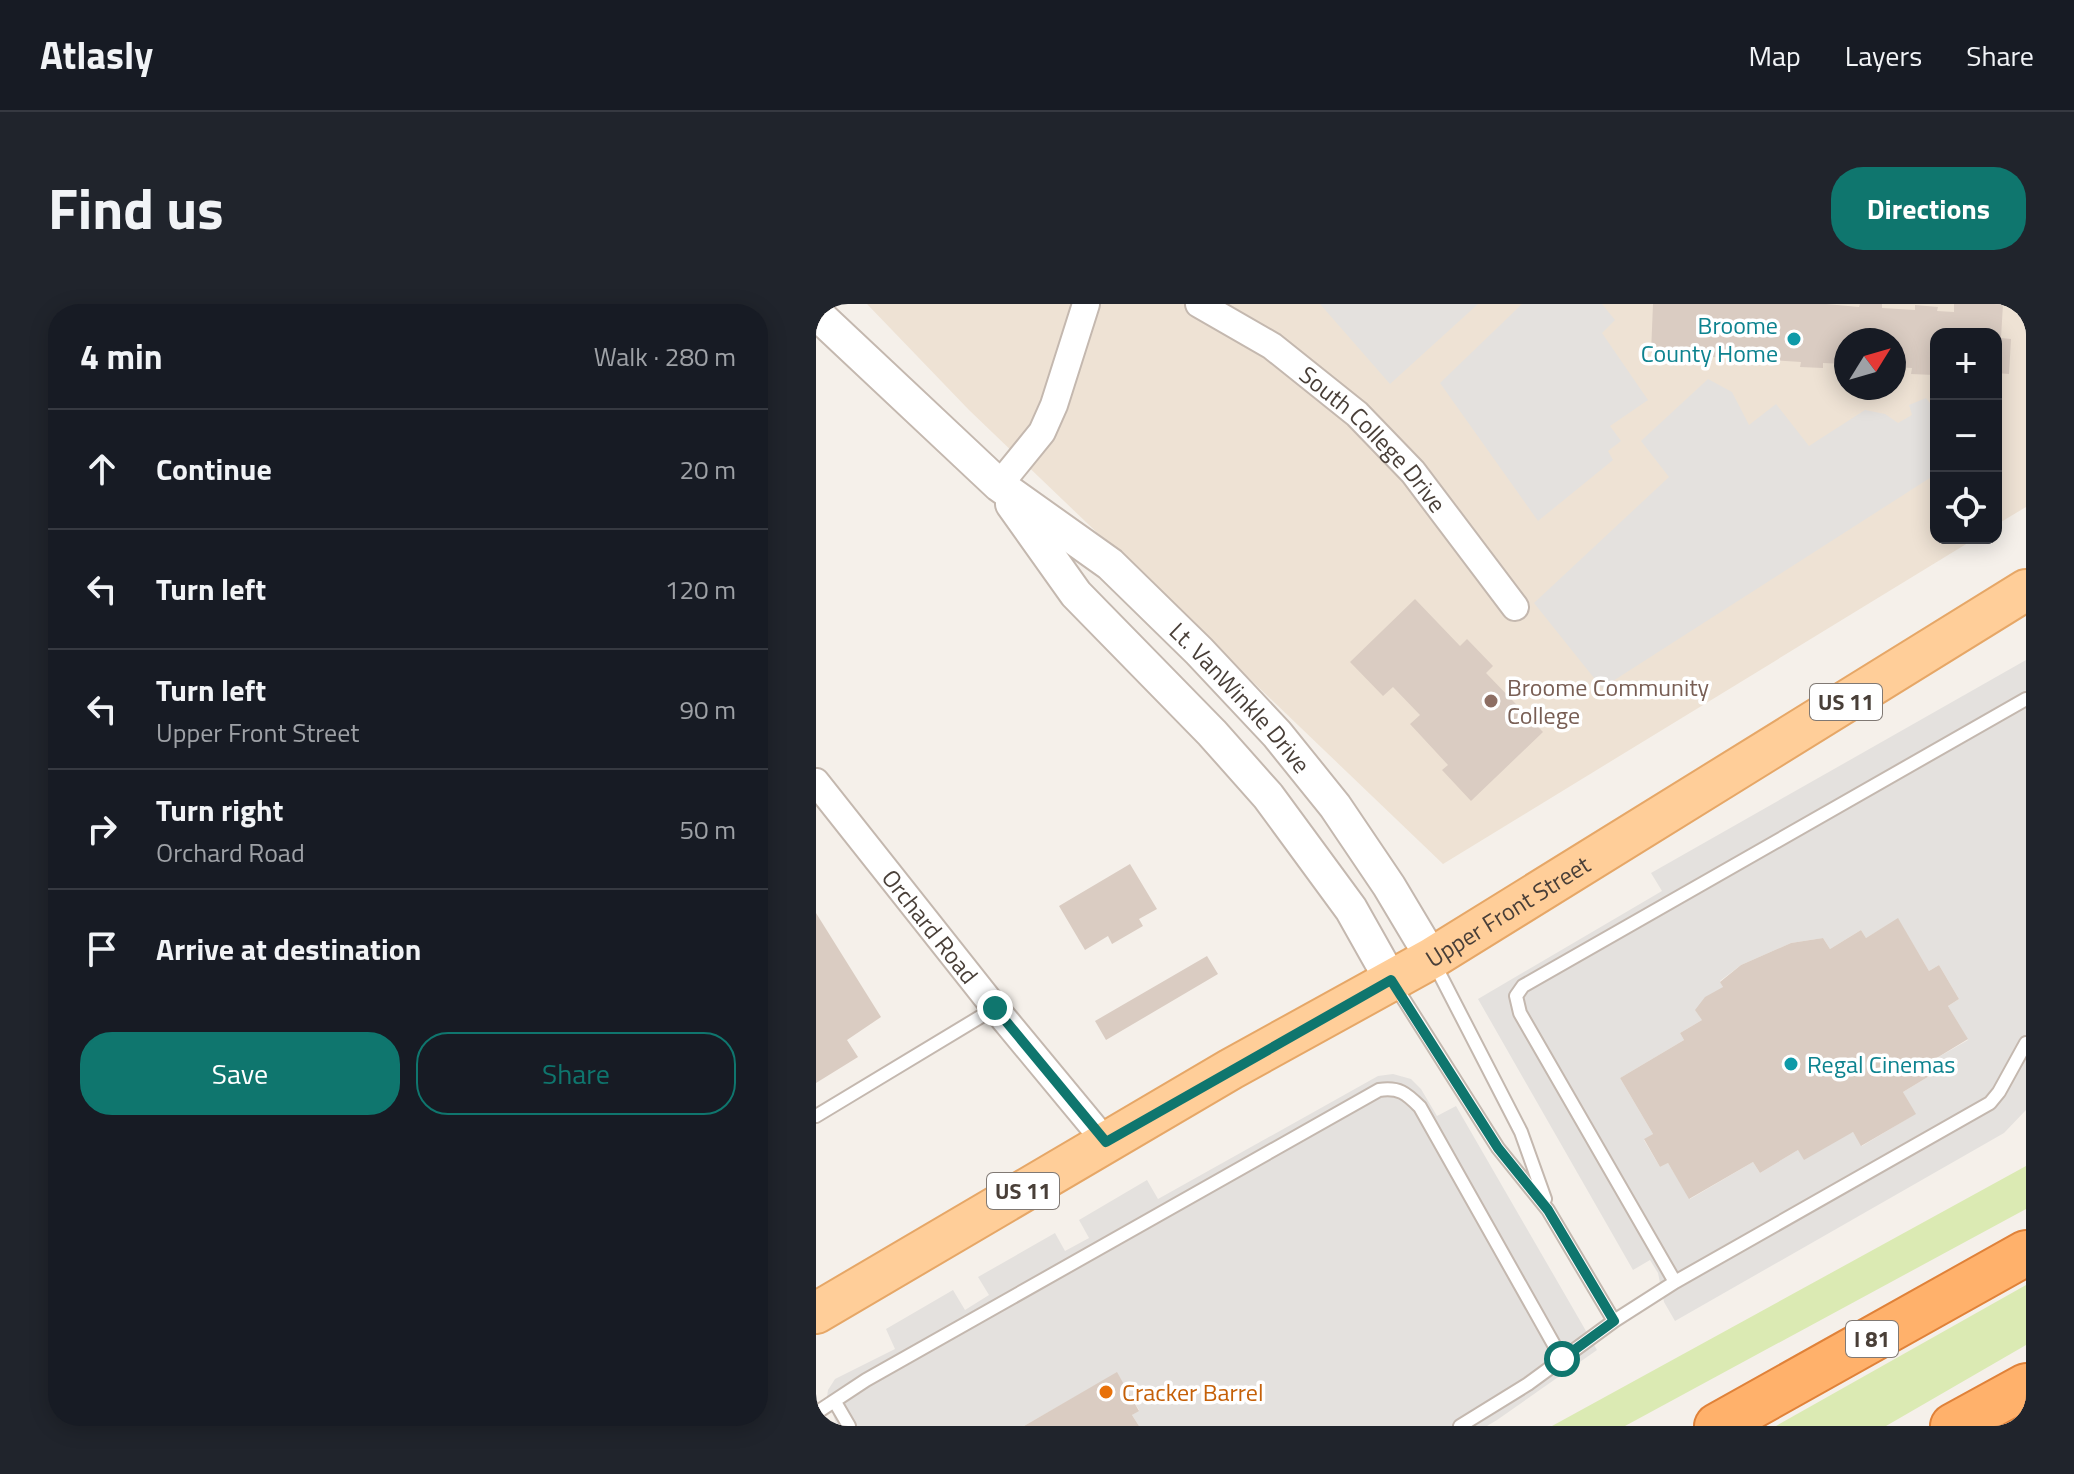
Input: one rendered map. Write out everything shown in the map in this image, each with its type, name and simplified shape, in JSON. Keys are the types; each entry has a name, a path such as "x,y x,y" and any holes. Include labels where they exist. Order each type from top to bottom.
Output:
{"highway":[{"name":"I 81","path":"1717,1426 2026,1253"},
{"path":"1953,1426 2026,1386"}],"main road":[{"name":"Upper Front Street","path":"816,1313 1106,1142 1432,958 2026,590"}],"street":[{"path":"999,485 1042,432 1054,405 1086,304"},
{"name":"South College Drive","path":"1199,304 1272,346 1357,414 1413,472 1515,607"},
{"name":"Lt. VanWinkle Drive","path":"816,313 999,485 1110,564 1277,734 1335,806 1389,886 1432,958"},
{"name":"Lt. VanWinkle Drive","path":"999,485 1076,594 1212,733 1268,796 1351,909 1391,980"},
{"name":"Orchard Road","path":"816,782 1106,1142"}],"lane":[{"path":"1675,1282 1527,1024 1516,996 1523,986 2026,699"},
{"path":"1432,958 1521,1132 1548,1210"},
{"path":"1391,980 1498,1148 1548,1210 1614,1321"},
{"path":"816,1116 995,1008"},
{"path":"1460,1426 1528,1384 1614,1321 1675,1282 1990,1103 2026,1043"},
{"path":"816,1413 866,1380 1339,1112 1379,1090 1395,1088 1407,1094 1420,1107 1562,1359"},
{"path":"835,1402 849,1426"}],"shaded area":[{"name":"Broome Community College","path":"867,304 2026,304 2026,507 2002,521 2002,328 1930,328 1930,544 1966,544 1443,864 969,410"},
{"path":"1320,304 1478,304 1390,384"},
{"path":"1522,304 1602,304 1615,320 1602,333 1648,400 1610,426 1621,441 1608,451 1613,460 1538,521 1440,383"},
{"path":"1708,379 1732,392 1749,425 1776,404 1809,446 1865,410 1885,414 1898,423 1912,415 1909,405 1926,398 1930,403 1930,478 1602,688 1534,603 1669,477 1641,441"},
{"path":"2026,660 2026,1110 2004,1133 1675,1321 1664,1302 1658,1273 1650,1260 1633,1270 1478,999 1662,891 1651,873","holes":["1898,919 1929,971 1939,965 1959,999 1948,1006 1968,1040 1935,1059 1941,1069 1903,1092 1915,1114 1862,1146 1853,1132 1798,1150 1760,1173 1753,1162 1690,1199 1668,1163 1660,1167 1644,1140 1653,1134 1620,1078 1684,1040 1680,1033 1702,1020 1723,987 1720,981 1741,965 1791,943 1823,938 1830,949 1861,930 1866,938"]},
{"path":"1393,1074 1411,1079 1421,1089 1437,1116 1456,1106 1597,1350 1497,1420 1487,1426 1139,1426 1132,1415 1139,1410 1117,1373 1024,1426 837,1426 827,1397 828,1390 835,1379 895,1349 886,1329 953,1290 965,1310 989,1295 978,1277 1055,1233 1065,1251 1089,1238 1079,1220 1147,1180 1158,1199 1378,1076"}],"green space":[{"path":"2026,1166 2026,1209 1625,1426 1552,1426"},
{"path":"2026,1285 2026,1345 1886,1426 1776,1426"}],"building":[{"name":"Broome County Home","path":"1653,304 1826,304 1859,307 1860,304 1882,304 1882,308 1915,310 1915,305 1954,312 1954,304 2003,304 2002,328 1930,328 1930,375 1911,374 1912,368 1906,368 1906,328 1834,328 1834,363 1823,363 1823,368 1800,367 1801,362 1768,360 1768,364 1744,363 1744,358 1712,357 1712,362 1691,361 1691,355 1651,353"},
{"name":"Broome County Home","path":"2002,338 2011,339 2009,374 2002,373"},
{"path":"1415,599 1460,646 1467,639 1493,666 1486,673 1543,732 1471,801 1442,770 1448,765 1410,724 1420,715 1393,687 1383,696 1350,662"},
{"path":"1130,864 1157,909 1139,919 1143,926 1112,944 1108,936 1085,950 1059,906"},
{"path":"816,913 881,1017 847,1040 858,1057 816,1083"},
{"name":"Regal Cinemas","path":"1898,918 1929,971 1939,965 1959,999 1948,1006 1968,1039 1935,1059 1941,1069 1903,1092 1916,1114 1861,1146 1853,1132 1804,1160 1798,1150 1760,1173 1753,1162 1689,1199 1668,1163 1660,1167 1644,1139 1653,1134 1620,1078 1684,1040 1680,1033 1702,1020 1695,1010 1705,997 1723,987 1720,982 1741,965 1791,943 1823,938 1830,949 1861,930 1866,938"},
{"path":"1207,956 1218,974 1106,1040 1095,1021"},
{"name":"Cracker Barrel","path":"1117,1372 1139,1411 1132,1415 1139,1426 1024,1426"}],"place":[{"name":"Broome County Home","path":"1794,339"},
{"name":"Broome Community College","path":"1491,701"},
{"name":"Regal Cinemas","path":"1791,1064"},
{"name":"Cracker Barrel","path":"1106,1392"}],"route":[{"path":"995,1008 1106,1142 1391,980 1498,1148 1548,1210 1614,1321 1562,1359"}]}
